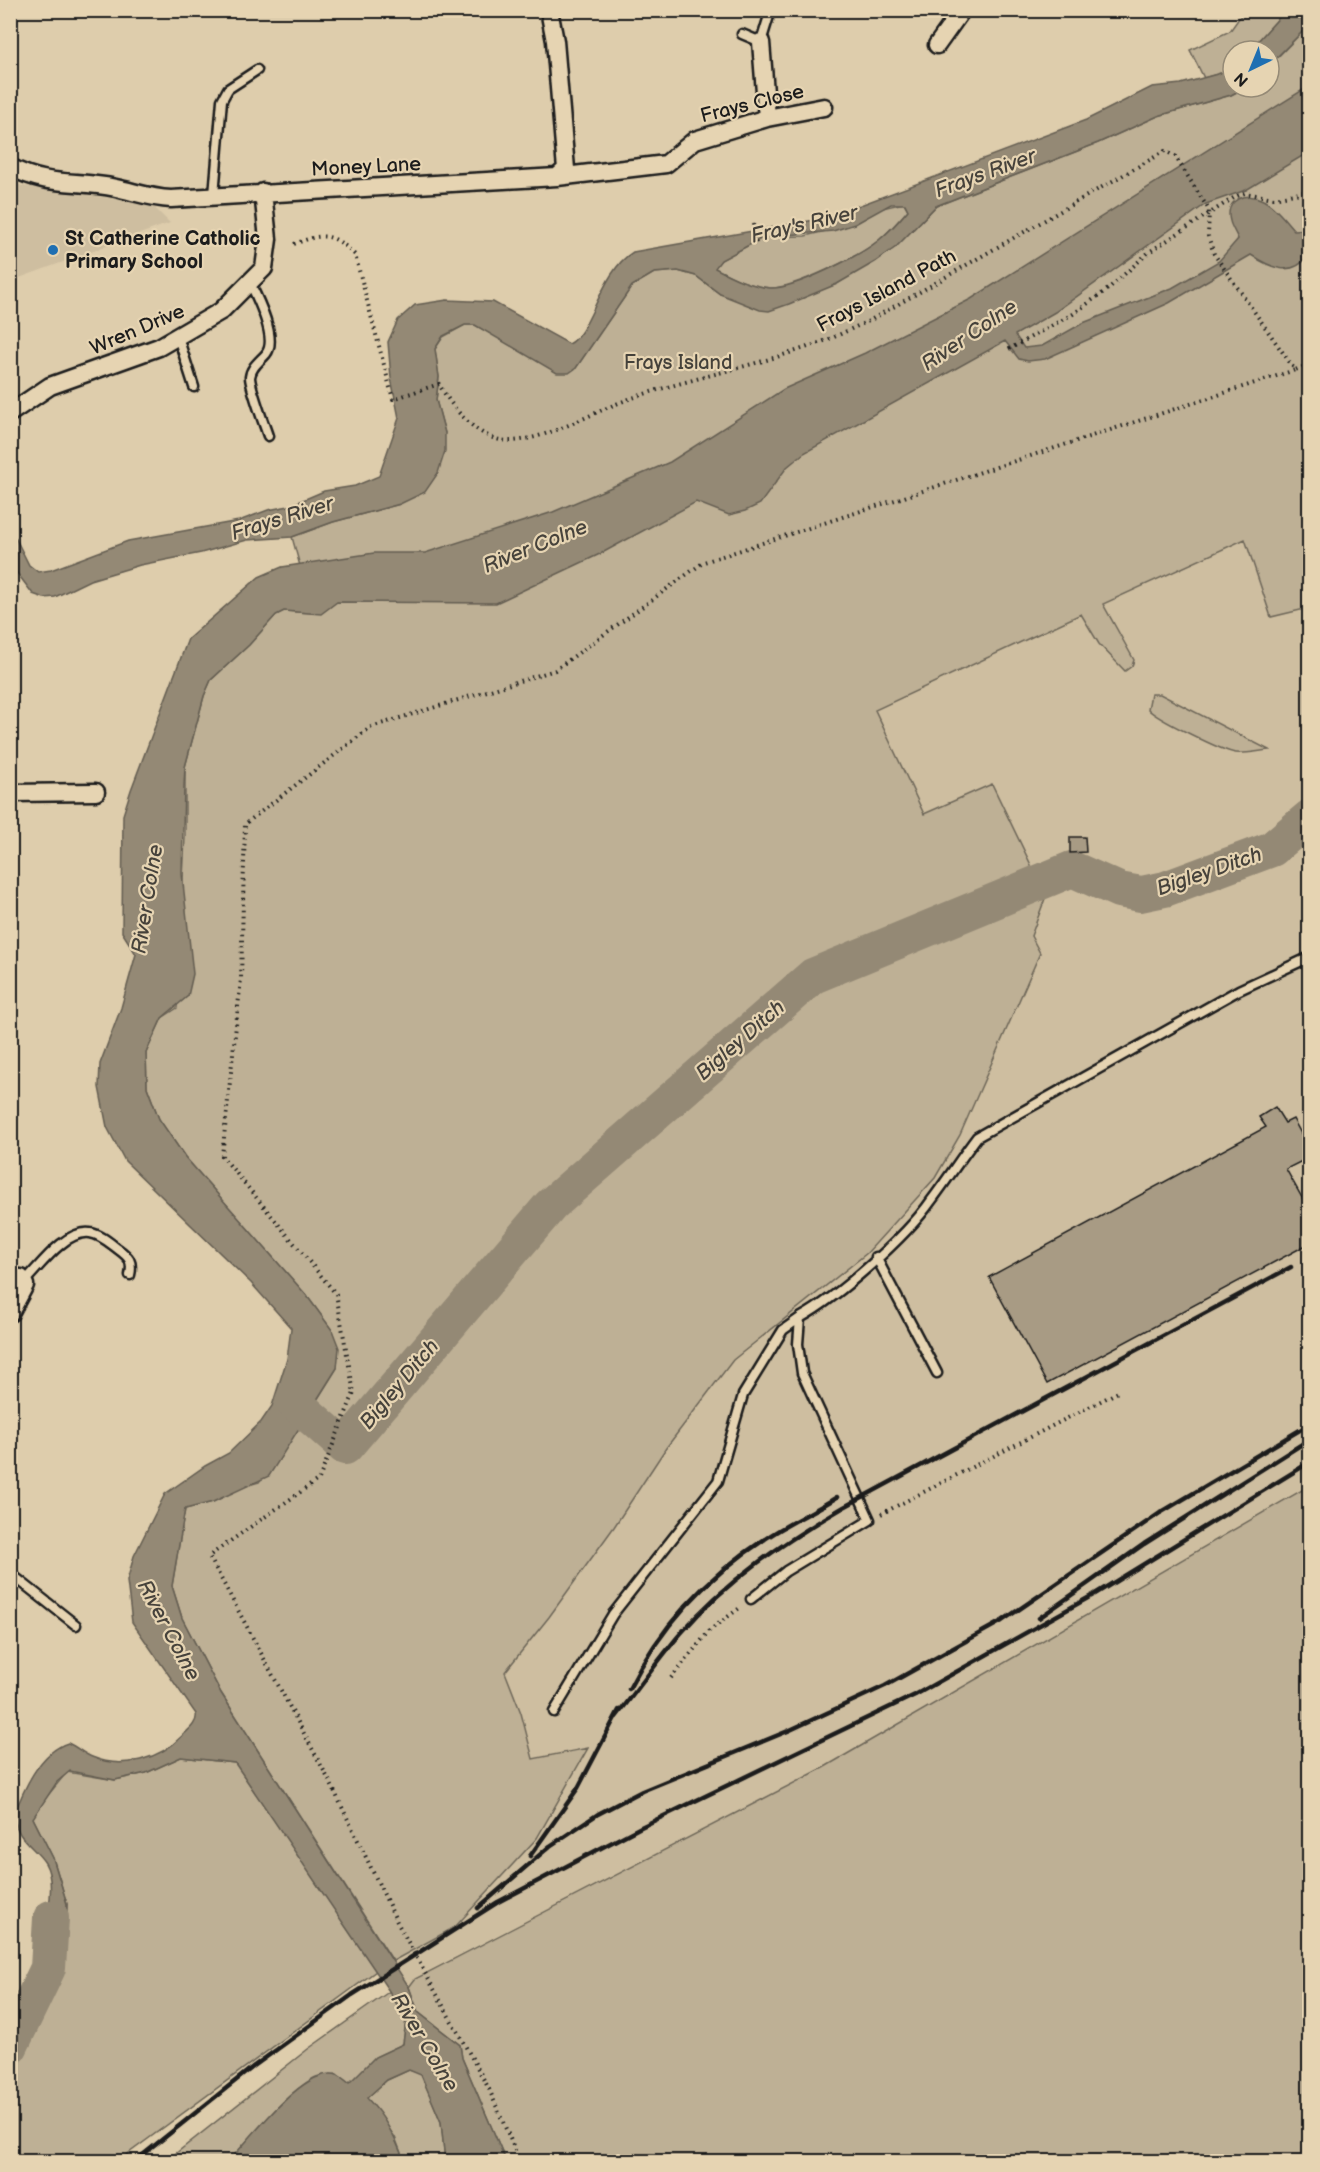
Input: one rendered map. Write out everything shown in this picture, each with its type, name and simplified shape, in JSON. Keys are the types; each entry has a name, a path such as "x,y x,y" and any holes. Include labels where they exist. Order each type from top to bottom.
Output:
{"street":[{"path":"549,10 555,41 566,169 557,177"},
{"path":"937,45 962,10"},
{"path":"761,42 767,118"},
{"name":"Frays Close","path":"557,177 666,164 695,140 767,118 824,107"},
{"name":"Money Lane","path":"10,166 27,175 57,183 114,187 150,198 557,177"},
{"name":"Wren Drive","path":"10,413 50,386 159,347 221,311 264,268 272,254 263,192"},
{"path":"10,793 96,792"},
{"path":"10,1313 25,1287 19,1279"}],"lane":[{"path":"742,34 761,42 769,16"},
{"path":"214,195 222,100 229,88 257,70"},
{"path":"250,283 262,309 270,341 268,352 255,364 250,377 268,436"},
{"path":"178,337 194,387"},
{"path":"554,1713 613,1614 718,1481 743,1395 783,1330 820,1306 904,1233 931,1202 951,1170 977,1137 1239,990 1310,957"},
{"path":"19,1279 75,1235 89,1233 101,1236 129,1256 132,1265 130,1275"},
{"path":"876,1257 937,1372"},
{"path":"751,1599 786,1571 870,1520 802,1373 798,1344 800,1318"},
{"path":"10,1573 76,1625"}],"path":[{"name":"Frays Island Path","path":"294,244 325,235 336,239 354,255 393,399 439,384 453,407 473,426 493,437 510,441 546,432 633,397 819,343 869,321 1082,200 1161,152 1175,156 1210,212"},
{"path":"1009,349 1073,314 1108,289 1149,252 1235,197 1245,193 1274,198 1310,191"},
{"path":"1210,212 1208,236 1214,254 1295,370"},
{"path":"753,224 756,244"},
{"path":"520,2162 489,2089 397,1923 330,1782 209,1556 319,1479 354,1393 336,1294 222,1156 241,980 245,824 371,727 555,670 704,562 1310,364"},
{"path":"870,1520 1120,1391"},
{"path":"671,1678 710,1630 751,1599"}],"shaded area":[{"name":"St Catherine Catholic Primary School","path":"10,182 23,186 132,201 155,208 170,223 11,281"},
{"path":"1245,539 1271,617 1309,608 1309,1485 823,1768 422,1974 409,1987 393,1961 455,1927 587,1748 533,1759 523,1717 505,1673 549,1617 614,1527 666,1448 733,1360 867,1253 1031,936 1046,896 992,784 924,815 874,710"}],"green space":[{"path":"1244,11 1285,11 1260,39 1221,39 1221,73 1204,78 1190,50 1230,31"},
{"name":"Frays Island","path":"1309,25 1309,608 1271,617 1245,539 1103,604 1134,660 1132,666 1125,671 1099,644 1081,614 875,710 924,814 992,784 1046,896 1031,936 1040,953 960,1135 935,1178 867,1253 733,1360 666,1448 614,1527 549,1617 505,1672 521,1713 533,1759 588,1748 537,1838 455,1927 393,1961 221,1693 182,1618 172,1586 185,1509 213,1502 241,1487 259,1482 304,1421 337,1368 332,1330 307,1296 185,1157 159,1119 147,1087 146,1053 162,1018 177,1008 185,837 185,767 204,696 211,680 249,645 276,615 284,611 313,613 292,537 333,522 400,504 445,433 436,400 439,377 435,349 443,337 465,325 475,325 516,347 576,368 632,286 654,273 678,271 696,276 720,294 810,293 837,284 896,247 936,206 1098,143 1158,116 1221,98 1281,99 1281,54"},
{"path":"904,203 908,210 879,240 843,262 794,283 781,287 762,287 741,281 714,268 721,260 764,237 805,236 855,224 878,209"},
{"path":"1151,694 1160,694 1269,750 1236,753 1205,741 1163,720 1148,709"},
{"path":"1309,1486 1309,2161 506,2161 462,2058 460,2045 418,2012 409,1987 415,1979 823,1768"},
{"path":"181,1757 235,1763 376,1971 118,2161 11,2162 12,2061 55,1971 66,1927 67,1904 53,1858 33,1818 35,1811 67,1772 115,1780 146,1773"},
{"path":"390,1991 406,2021 403,2044 375,2057 349,2084 337,2074 322,2075 302,2085 280,2105 229,2161 165,2162 308,2049"},
{"path":"409,2070 421,2074 441,2122 445,2161 404,2161 395,2137 366,2098 387,2080"}],"water":[{"path":"1285,11 1309,11 1309,25 1281,53 1281,39 1260,39"},
{"path":"1221,73 1221,98 1158,116 1098,143 936,206 896,247 875,262 837,284 769,311 760,310 720,294 696,276 678,271 654,273 632,286 576,368 569,373 557,373 475,325 465,325 443,336 435,349 439,377 436,400 445,433 445,451 438,473 425,492 400,504 333,522 292,537 247,540 201,553 140,565 90,580 55,597 44,598 33,594 11,565 11,529 29,565 38,572 51,570 128,541 239,521 268,510 289,506 324,491 355,486 379,476 399,418 391,378 388,342 398,320 415,305 447,300 493,302 569,344 583,328 612,273 633,252 826,218 1086,120 1152,87 1181,84","holes":["891,204 905,204 908,210 887,233 870,246 810,278 781,287 763,287 741,281 715,268 721,260 764,237 833,231 855,224"]},
{"name":"River Colne","path":"1309,86 1309,152 1246,190 1206,204 1055,312 1015,335 1024,348 1042,346 1083,323 1172,288 1219,261 1238,239 1229,213 1234,202 1244,197 1257,197 1267,203 1294,230 1309,229 1309,255 1296,267 1288,269 1274,267 1251,255 1169,303 1045,359 1028,361 1019,359 1005,341 804,453 787,467 760,504 729,515 696,502 602,553 496,603 337,602 321,614 284,611 276,615 249,645 211,680 204,696 185,767 182,874 193,974 188,996 162,1018 146,1053 147,1087 159,1119 185,1157 307,1296 332,1330 339,1348 337,1368 269,1476 213,1502 185,1509 172,1586 182,1618 221,1693 409,1987 418,2012 460,2045 462,2058 506,2161 445,2161 441,2122 421,2075 409,2070 387,2080 367,2098 389,2128 404,2161 229,2161 275,2110 303,2085 316,2077 329,2074 337,2075 349,2083 375,2057 403,2044 406,2020 389,1991 235,1763 181,1757 146,1773 115,1780 70,1771 57,1782 33,1818 53,1858 67,1904 66,1927 55,1971 35,1960 48,1911 49,1873 45,1863 20,1834 13,1817 33,1774 40,1764 58,1748 68,1743 89,1756 104,1761 140,1760 163,1751 194,1723 196,1714 132,1622 127,1581 134,1556 165,1494 205,1466 229,1453 261,1422 272,1406 287,1359 291,1328 251,1283 125,1161 107,1127 99,1087 100,1064 121,1008 136,954 122,932 123,815 188,639 259,577 282,567 374,553 425,553 553,512 670,462 784,389 865,353 971,299"}],"building":[{"path":"1070,837 1085,837 1086,852 1070,853"},
{"path":"1275,1107 1285,1123 1293,1119 1310,1150 1310,1157 1286,1169 1310,1212 1310,1243 1047,1384 989,1277 1266,1127 1259,1117"}],"waterway":[{"name":"Bigley Ditch","path":"293,1401 345,1447 551,1205 813,976 1072,869 1119,890 1141,894 1165,889 1272,849 1310,817"},
{"name":"Bigley Ditch","path":"10,2047 48,1968 51,1918"}],"railway":[{"path":"616,1717 681,1633 699,1614 737,1579 778,1548 844,1507 1291,1267"},
{"path":"478,1908 550,1846 598,1814 642,1791 788,1731 885,1686 1002,1621 1160,1513 1310,1424"},
{"path":"1039,1618 1144,1544 1310,1439"},
{"path":"134,2162 254,2066 352,1995 498,1902 641,1827 915,1695 1095,1594 1310,1462"},
{"path":"629,1689 655,1645 705,1586 765,1539 837,1497"},
{"path":"530,1856 578,1788 619,1710"}],"place":[{"name":"St Catherine Catholic Primary School","path":"53,250"}],"water label":[{"name":"Frays River","path":"985,173"},
{"name":"Fray's River","path":"804,224"},
{"name":"Frays River","path":"282,518"}]}
